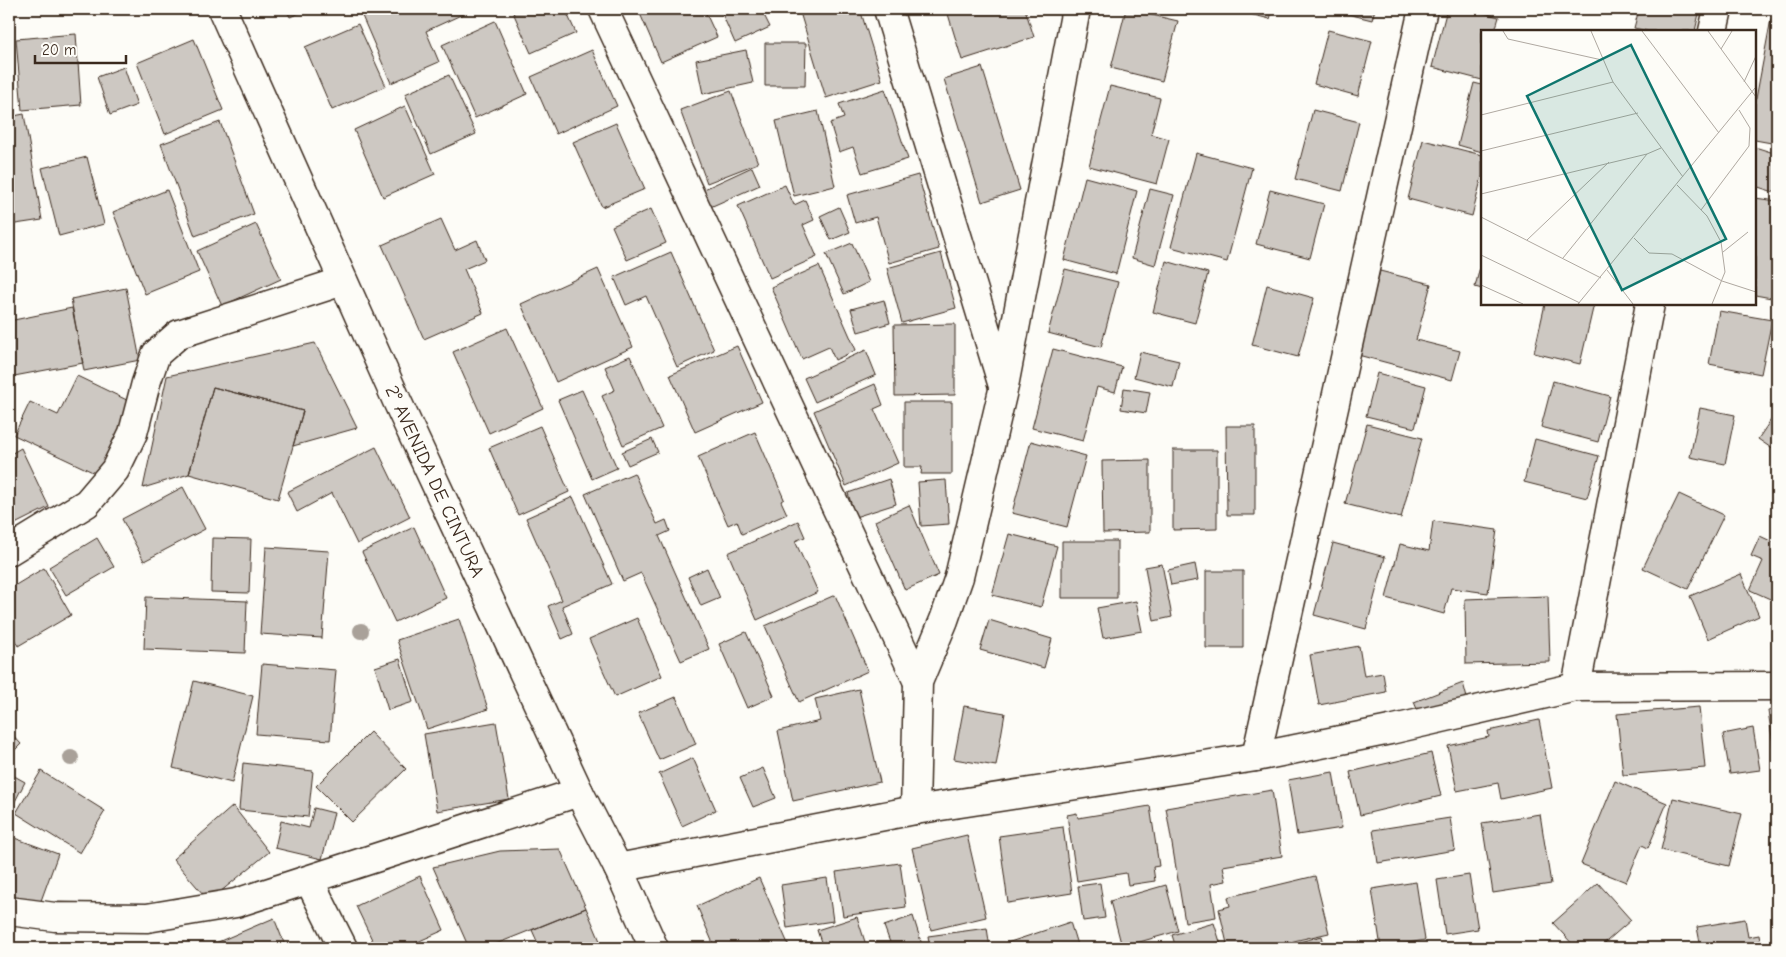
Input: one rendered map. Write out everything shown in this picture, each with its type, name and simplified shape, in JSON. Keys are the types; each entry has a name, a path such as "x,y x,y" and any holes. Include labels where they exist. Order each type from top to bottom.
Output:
{"street":[{"name":"2° AVENIDA DE CINTURA","path":"222,9 396,401 579,792 618,868 654,948"},
{"path":"602,9 918,682"},
{"path":"888,9 1004,386"},
{"path":"915,810 918,682 944,620 959,577 1004,386 1076,9"},
{"path":"1256,757 1423,9"},
{"path":"1713,30 1718,9"},
{"path":"9,551 87,503 115,470 133,433 156,354 179,334 343,280"},
{"path":"1576,686 1650,305"},
{"path":"618,868 915,810 1256,757 1390,730 1576,686 1777,686"},
{"path":"9,911 55,917 147,918 236,903 579,792"},
{"path":"309,880 343,948"}],"building":[{"path":"286,9 309,9 290,17"},
{"path":"359,9 474,9 426,31 439,62 391,83"},
{"path":"565,9 576,33 531,53 512,10"},
{"path":"638,9 704,9 717,37 661,62"},
{"path":"720,9 761,9 770,27 735,43"},
{"path":"799,9 860,9 882,80 826,98"},
{"path":"967,9 1025,9 1034,37 962,60 948,14"},
{"path":"1126,9 1178,21 1162,81 1111,68"},
{"path":"1229,9 1273,9 1270,19"},
{"path":"1328,9 1375,9 1372,20"},
{"path":"1447,9 1468,9 1499,17 1495,30 1481,30 1481,80 1432,67"},
{"path":"1639,9 1700,9 1695,30 1643,30 1634,28"},
{"path":"1771,19 1777,20 1777,144 1756,140 1756,99"},
{"path":"495,21 527,94 475,118 442,45"},
{"path":"358,24 386,86 332,110 305,47"},
{"path":"1328,30 1372,41 1358,96 1314,84"},
{"path":"76,34 81,105 22,110 16,39"},
{"path":"194,39 223,110 165,134 137,63"},
{"path":"765,43 806,43 805,86 765,86"},
{"path":"9,47 12,47 16,97 9,98"},
{"path":"592,50 617,106 556,134 531,77"},
{"path":"746,50 753,83 703,94 696,60"},
{"path":"124,67 137,105 110,115 97,77"},
{"path":"982,67 1020,190 982,202 944,79"},
{"path":"449,75 476,134 431,154 405,94"},
{"path":"1474,83 1481,85 1481,152 1458,145"},
{"path":"1110,86 1160,98 1151,134 1169,139 1157,184 1089,166"},
{"path":"885,89 908,159 862,173 853,147 839,152 830,123 844,118 839,104"},
{"path":"731,91 758,163 707,183 680,110"},
{"path":"405,106 435,174 383,197 354,130"},
{"path":"1313,110 1359,122 1342,191 1295,179"},
{"path":"818,111 835,186 794,196 776,121"},
{"path":"24,114 42,220 9,225 9,117"},
{"path":"220,122 254,214 195,236 161,144"},
{"path":"616,123 645,189 602,207 573,142"},
{"path":"1423,140 1481,155 1481,180 1472,216 1408,199"},
{"path":"1756,147 1777,154 1777,193 1756,186"},
{"path":"1196,153 1252,168 1227,262 1171,247"},
{"path":"87,157 104,224 59,236 42,168"},
{"path":"752,167 760,185 708,208 700,191"},
{"path":"918,175 939,249 889,263 876,217 855,223 847,195"},
{"path":"1085,177 1137,191 1116,274 1064,260"},
{"path":"785,185 794,205 805,200 814,220 803,225 817,257 770,278 738,206"},
{"path":"1150,189 1174,195 1155,265 1132,258"},
{"path":"167,190 199,272 145,294 113,212"},
{"path":"1270,190 1324,204 1310,258 1256,244"},
{"path":"1756,198 1777,201 1777,299 1756,295"},
{"path":"839,207 850,232 831,240 820,216"},
{"path":"651,209 666,243 627,260 612,226"},
{"path":"441,219 455,250 477,240 485,260 464,269 483,313 424,339 382,245"},
{"path":"256,224 281,279 222,306 197,251"},
{"path":"852,243 869,282 844,294 826,254"},
{"path":"671,252 714,350 677,367 646,296 626,305 614,277"},
{"path":"941,253 956,308 902,323 887,268"},
{"path":"1166,261 1208,273 1195,323 1153,312"},
{"path":"1481,263 1481,289 1475,287"},
{"path":"819,266 856,350 835,360 829,347 802,359 771,287"},
{"path":"598,269 633,347 556,382 521,304"},
{"path":"1065,269 1118,282 1101,347 1048,333"},
{"path":"1380,271 1431,284 1416,340 1460,351 1452,380 1358,355"},
{"path":"1267,285 1314,298 1298,357 1252,345"},
{"path":"126,288 140,360 84,371 71,299"},
{"path":"884,300 890,323 858,332 851,309"},
{"path":"1545,305 1594,305 1580,364 1534,353"},
{"path":"72,308 83,363 9,377 9,321"},
{"path":"1719,311 1772,320 1761,374 1709,364"},
{"path":"955,324 955,395 895,396 894,325"},
{"path":"507,328 543,408 489,433 453,352"},
{"path":"315,343 357,428 293,446 303,411 213,387 189,474 143,488 167,376"},
{"path":"737,346 762,402 695,432 670,375"},
{"path":"1053,349 1122,367 1115,392 1097,387 1083,441 1032,428"},
{"path":"866,350 876,375 815,402 804,378"},
{"path":"1140,352 1179,361 1173,387 1134,377"},
{"path":"630,356 662,428 623,445 602,396 615,390 605,367"},
{"path":"1377,373 1426,386 1415,428 1366,416"},
{"path":"77,376 133,403 99,475 14,435 30,402 58,415"},
{"path":"1553,381 1610,396 1598,442 1541,427"},
{"path":"875,384 883,405 874,409 898,463 846,486 814,411"},
{"path":"213,387 303,411 278,499 189,474"},
{"path":"1124,388 1150,392 1146,413 1121,409"},
{"path":"582,390 617,468 592,479 558,400"},
{"path":"904,402 952,402 952,474 921,474 922,467 904,467"},
{"path":"1700,408 1735,415 1725,464 1690,457"},
{"path":"1777,411 1777,452 1758,439"},
{"path":"1367,424 1422,438 1401,518 1345,504"},
{"path":"540,426 569,492 518,515 489,448"},
{"path":"1226,426 1255,426 1255,515 1227,515"},
{"path":"755,432 784,499 781,501 787,514 742,534 737,521 728,525 698,457"},
{"path":"652,439 658,452 628,465 622,452"},
{"path":"1535,439 1599,456 1587,498 1524,482"},
{"path":"1031,441 1086,456 1067,527 1012,513"},
{"path":"376,447 410,517 357,544 332,493 297,512 287,492"},
{"path":"21,448 49,507 9,527 9,455"},
{"path":"1173,450 1217,450 1217,529 1173,530"},
{"path":"1150,460 1150,532 1103,533 1102,461"},
{"path":"634,473 657,524 666,520 670,531 659,536 709,649 681,661 641,573 623,581 585,494"},
{"path":"889,479 896,504 855,517 848,493"},
{"path":"946,480 949,524 921,526 918,482"},
{"path":"183,487 205,529 144,561 122,519"},
{"path":"1679,494 1724,515 1688,589 1643,568"},
{"path":"573,497 612,584 562,606 573,634 562,639 548,606 562,600 526,518"},
{"path":"909,505 939,575 905,590 875,521"},
{"path":"798,521 805,537 795,541 818,592 757,620 728,553"},
{"path":"1433,521 1497,530 1488,593 1451,588 1444,614 1386,598 1400,544 1429,551"},
{"path":"414,527 446,598 395,622 362,552"},
{"path":"1009,534 1057,546 1041,607 992,595"},
{"path":"1760,536 1777,544 1777,602 1750,590 1763,561 1751,556"},
{"path":"97,538 114,567 66,595 49,567"},
{"path":"212,538 251,539 249,593 211,592"},
{"path":"1062,541 1117,541 1117,598 1062,598"},
{"path":"1333,543 1385,557 1366,629 1314,615"},
{"path":"266,547 329,551 322,638 260,634"},
{"path":"1162,564 1172,617 1154,621 1145,567"},
{"path":"1195,564 1198,580 1171,585 1168,570"},
{"path":"44,568 71,615 18,646 9,630 9,589"},
{"path":"707,568 720,598 701,606 688,577"},
{"path":"1206,571 1243,571 1243,648 1206,648"},
{"path":"1741,574 1759,616 1708,639 1690,596"},
{"path":"835,595 868,671 799,702 765,626"},
{"path":"1548,596 1550,662 1466,664 1465,599"},
{"path":"146,597 247,601 245,653 144,649"},
{"path":"1136,601 1142,631 1103,638 1097,608"},
{"path":"637,618 662,676 615,697 589,639"},
{"path":"459,619 488,709 427,729 397,640"},
{"path":"989,620 1052,639 1044,668 980,650"},
{"path":"746,632 774,696 747,708 719,644"},
{"path":"1359,646 1364,676 1383,673 1386,692 1319,705 1310,655"},
{"path":"400,659 413,702 388,710 375,667"},
{"path":"262,664 336,670 330,740 256,734"},
{"path":"194,681 253,696 232,783 173,768"},
{"path":"1463,683 1467,698 1420,716 1414,702"},
{"path":"859,689 880,782 793,801 778,731 820,721 815,699"},
{"path":"676,697 696,744 659,760 638,713"},
{"path":"964,706 1005,713 996,766 954,759"},
{"path":"1699,707 1705,768 1623,775 1617,714"},
{"path":"1777,709 1777,757 1775,757 1768,711"},
{"path":"1539,720 1552,788 1501,799 1498,783 1457,791 1448,746 1489,737 1488,731"},
{"path":"496,722 509,799 437,811 424,734"},
{"path":"1753,728 1760,770 1730,774 1723,734"},
{"path":"9,731 21,744 9,756"},
{"path":"370,732 406,769 352,822 316,786"},
{"path":"1431,753 1441,796 1360,815 1350,772"},
{"path":"693,758 716,810 682,826 659,774"},
{"path":"243,763 313,771 308,817 239,810"},
{"path":"763,768 776,798 753,807 740,778"},
{"path":"41,771 105,811 80,853 16,813"},
{"path":"1333,772 1342,828 1297,835 1288,780"},
{"path":"9,773 25,782 9,813"},
{"path":"1615,781 1667,803 1648,848 1642,845 1626,882 1581,864"},
{"path":"1272,790 1282,856 1223,866 1226,881 1211,884 1216,917 1185,922 1166,808"},
{"path":"1673,798 1742,814 1729,866 1661,850"},
{"path":"233,806 269,852 209,901 173,859"},
{"path":"1150,806 1159,866 1153,867 1155,881 1128,885 1126,873 1077,881 1067,815 1077,813 1078,818"},
{"path":"314,808 334,813 322,859 275,848 281,821 309,828"},
{"path":"1540,814 1551,884 1493,893 1482,823"},
{"path":"1450,818 1455,850 1378,863 1373,830"},
{"path":"1063,827 1072,893 1008,903 999,836"},
{"path":"967,835 986,917 931,930 912,848"},
{"path":"9,836 58,854 38,909 9,898"},
{"path":"560,849 586,908 486,948 469,948 433,867 500,851"},
{"path":"900,863 906,907 843,916 836,872"},
{"path":"1469,875 1478,929 1445,934 1437,880"},
{"path":"420,876 444,930 404,948 376,948 356,906"},
{"path":"1315,876 1329,933 1263,948 1228,948 1219,909 1230,906 1228,897"},
{"path":"759,878 789,946 785,948 715,948 697,906"},
{"path":"827,878 833,921 787,928 781,885"},
{"path":"1416,882 1425,940 1381,948 1372,889"},
{"path":"1100,883 1105,918 1083,921 1078,886"},
{"path":"1598,883 1631,920 1599,948 1576,948 1553,923"},
{"path":"1166,885 1178,931 1122,947 1110,901"},
{"path":"586,908 603,948 540,948 532,930"},
{"path":"913,916 923,948 892,948 884,926"},
{"path":"857,917 867,948 823,948 817,930"},
{"path":"274,918 286,948 204,948"},
{"path":"1745,919 1748,937 1759,935 1761,948 1701,948 1697,927"},
{"path":"1070,922 1078,948 995,947"},
{"path":"1214,923 1222,948 1176,948 1172,935"},
{"path":"987,928 990,948 930,948 928,936"},
{"path":"1322,936 1325,948 1277,948"}]}
